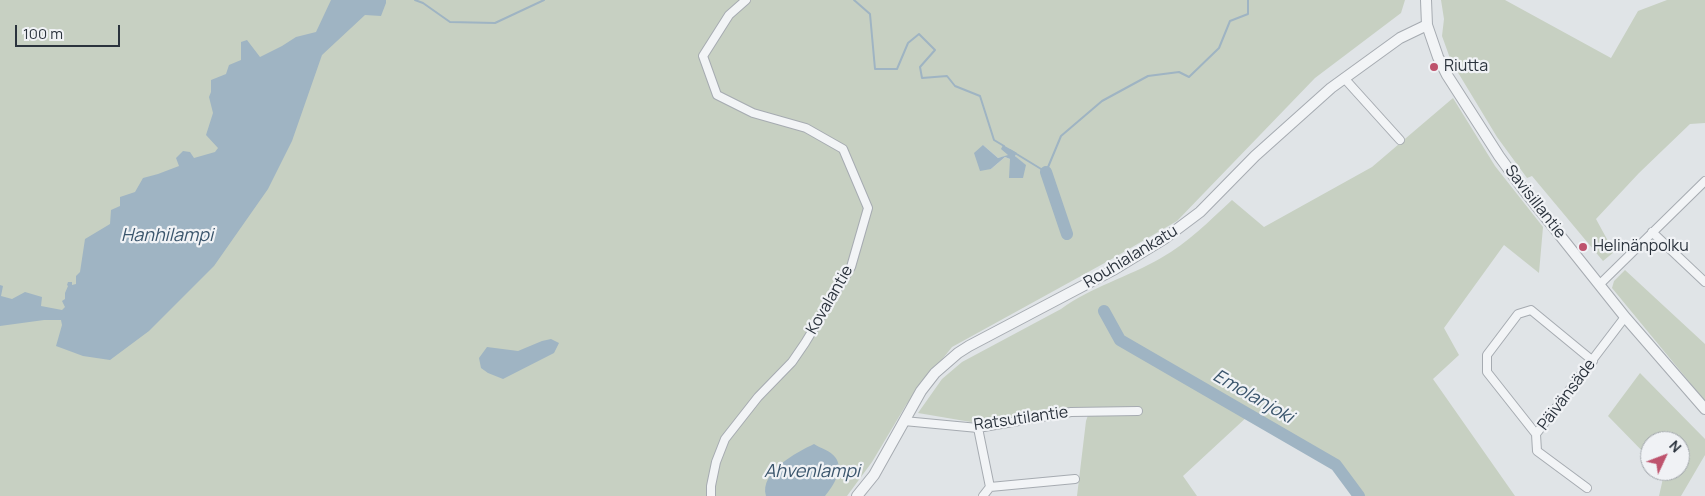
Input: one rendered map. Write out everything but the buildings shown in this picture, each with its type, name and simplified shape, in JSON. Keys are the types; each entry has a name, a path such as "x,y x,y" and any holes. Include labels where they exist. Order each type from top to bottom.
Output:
{"street":[{"name":"Kovalantie","path":"711,496 716,462 725,439 758,397 792,362 805,343 851,267 868,208 843,149 806,128 753,112 717,95 703,56 730,15 746,0"},
{"path":"1426,0 1428,25"},
{"name":"Rouhialankatu","path":"857,496 874,475 921,391 935,373 958,354 1144,253 1186,224 1298,116 1344,78 1400,38 1428,25"},
{"name":"Savisillantie","path":"1428,25 1435,48 1447,75 1522,189 1625,317 1705,409"},
{"path":"1344,78 1400,140"},
{"path":"1600,284 1705,181"},
{"path":"1652,232 1705,282"},
{"path":"1536,434 1486,372 1487,355 1518,314 1531,310 1593,361"},
{"name":"Päivänsäde","path":"1587,488 1537,451 1536,434 1625,317"},
{"name":"Ratsutilantie","path":"904,421 978,428 1072,412 1138,411"},
{"path":"978,428 990,487"},
{"path":"983,496 990,487 1075,479"}],"green space":[{"path":"0,0 1405,0 1401,13 1315,78 1177,221 952,347 906,405 872,462 847,496 0,496","holes":["983,145 998,158 1016,154 1015,156 1025,165 1005,157 991,169"]},
{"path":"1441,0 1505,0 1611,58 1638,11 1667,0 1705,0 1705,123 1690,124 1639,173 1596,219 1614,252 1603,261 1532,176 1527,178 1497,137 1451,61 1442,36 1444,19"},
{"path":"1453,98 1495,166 1543,227 1539,273 1504,245 1444,328 1459,355 1433,379 1515,496 1359,496 1336,465 1249,415 1183,476 1197,496 1077,496 1086,421 1089,412 971,422 918,413 942,379 962,362 1061,309 1085,294 1136,271 1171,252 1207,224 1232,200 1264,227 1372,167"},
{"path":"1625,270 1705,344 1705,401 1612,288 1614,281"},
{"path":"1640,373 1705,439 1705,455 1690,481 1690,431 1640,431 1640,449 1608,416"},
{"path":"1662,481 1690,481 1681,496 1659,496"}],"water":[{"name":"Hanhilampi","path":"331,0 386,0 386,3 381,16 365,15 322,55 292,141 268,189 214,266 149,331 110,360 83,356 56,346 62,325 61,320 44,320 0,326 0,285 3,286 1,296 12,299 25,292 42,297 41,306 62,310 65,307 62,301 65,299 68,282 72,282 72,285 76,284 76,276 80,272 85,239 110,224 111,210 120,206 120,197 135,192 143,178 179,166 176,158 183,151 190,152 194,158 215,152 218,148 206,135 213,113 209,97 211,80 226,74 229,65 241,60 241,42 247,40 260,57 296,37 316,32"},
{"path":"983,145 998,158 1008,155 1001,149 1003,145 1017,153 1015,156 1026,165 1023,178 1009,178 1010,159 1005,157 991,169 980,171 974,153"},
{"path":"551,339 559,343 554,353 503,379 481,368 479,358 487,347 518,351"},
{"name":"Ahvenlampi","path":"814,444 831,453 838,462 837,477 825,496 766,496 765,487 774,471 789,458"}],"waterway":[{"path":"415,0 423,3 450,22 495,23 544,0"},
{"path":"854,0 870,14 875,69 897,69 908,43 919,34 935,50 920,67 922,78 947,76 955,86 980,96 994,140 1004,146"},
{"path":"1010,150 1046,172 1061,136 1102,101 1148,76 1179,72 1189,77 1219,48 1230,21 1248,14 1248,0"},
{"path":"1046,172 1067,234"},
{"name":"Emolanjoki","path":"1104,311 1120,340 1336,465 1359,496"}],"place":[{"name":"Riutta","path":"1434,67"},
{"name":"Helinänpolku","path":"1583,247"}]}
